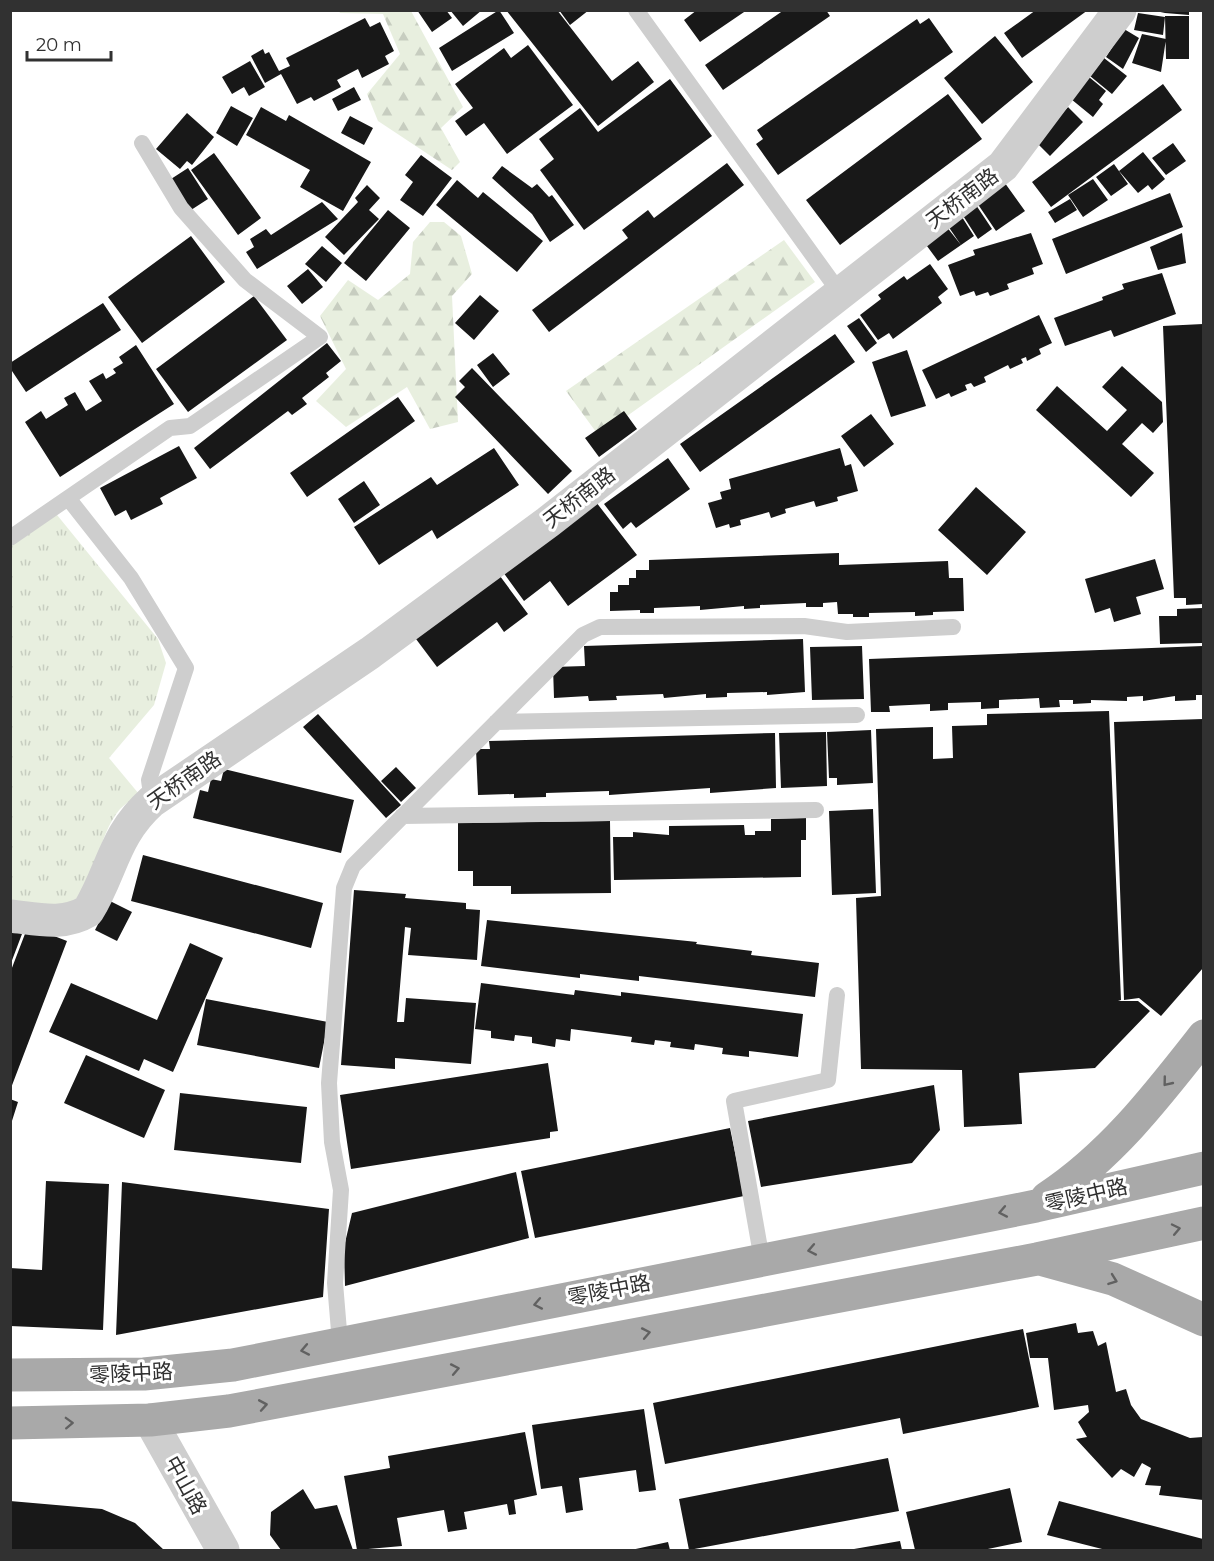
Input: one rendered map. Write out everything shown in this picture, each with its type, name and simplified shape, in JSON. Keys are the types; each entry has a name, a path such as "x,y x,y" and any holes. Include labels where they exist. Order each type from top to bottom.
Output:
{"main road":[{"path":"1036,1206 1070,1184 1105,1152 1152,1101 1203,1036"},
{"name":"零陵中路","path":"10,1375 144,1374 233,1365 1036,1206 1203,1168"},
{"path":"10,1423 150,1420 229,1411 1037,1258 1203,1223"},
{"path":"1037,1258 1113,1279 1203,1320"}],"street":[{"name":"天桥南路","path":"10,916 62,922 77,918 88,911 122,836 135,816 152,801 370,652 538,529 1003,166 1120,10"},
{"name":"中山路","path":"150,1420 223,1551"}],"lane":[{"path":"636,10 840,293"},
{"path":"10,538 170,428 190,426 320,337 245,280 181,208 142,143"},
{"path":"68,498 131,578 186,668 149,780 152,801"},
{"path":"340,1343 335,1283 341,1190 332,1142 329,1083 344,888 353,866 583,635 600,627 804,626 848,632 953,627"},
{"path":"496,722 857,715"},
{"path":"402,816 816,810"},
{"path":"762,1260 734,1101 828,1080 837,995"}],"green space":[{"path":"339,11 411,11 463,107 441,128 460,162 452,170 378,121 367,94 400,54 383,14 340,13"},
{"path":"430,222 444,222 461,236 472,274 452,296 458,422 430,429 407,387 346,427 316,401 346,369 320,316 348,280 378,300 410,274 413,242"},
{"path":"784,240 815,282 599,436 566,391"},
{"path":"53,510 158,639 166,663 154,705 109,758 139,794 120,809 112,820 87,884 70,905 11,904 11,544"}],"building":[{"path":"417,10 446,10 452,18 432,32"},
{"path":"450,10 482,10 463,26"},
{"path":"499,10 514,33 452,71 439,48"},
{"path":"506,10 557,10 612,81 638,61 654,82 598,126"},
{"path":"559,10 589,10 570,25"},
{"path":"697,10 747,10 700,42 684,20"},
{"path":"784,10 826,10 830,16 723,90 705,65"},
{"path":"1036,10 1088,10 1022,58 1004,33"},
{"path":"1165,10 1189,10 1189,15 1165,13"},
{"path":"1138,13 1165,17 1163,35 1134,30"},
{"path":"1165,16 1189,16 1189,59 1166,59"},
{"path":"365,18 370,27 380,22 394,51 385,56 389,64 362,78 358,69 337,80 341,87 314,101 311,97 297,104 281,74 265,83 251,56 263,49 265,54 269,52 279,71 290,66 286,58"},
{"path":"929,18 953,52 778,175 756,144 763,139 757,130 917,19 920,24"},
{"path":"1124,29 1139,38 1123,69 1106,57"},
{"path":"1142,34 1166,39 1161,72 1132,63"},
{"path":"995,36 1033,82 982,124 944,78"},
{"path":"528,45 573,105 507,154 484,123 466,136 455,121 473,108 455,84 504,48 511,58"},
{"path":"1104,58 1127,76 1112,94 1090,76"},
{"path":"250,61 265,87 249,96 244,87 232,94 222,77"},
{"path":"1089,77 1106,91 1099,100 1103,104 1093,117 1071,99"},
{"path":"670,79 712,136 584,230 540,170 554,159 539,139 580,108 598,132"},
{"path":"1163,84 1182,110 1051,207 1032,182"},
{"path":"354,87 361,100 338,111 332,99"},
{"path":"948,94 982,139 840,245 806,200"},
{"path":"231,106 253,118 237,146 216,133"},
{"path":"261,107 286,121 289,115 371,162 343,211 300,187 310,170 246,135"},
{"path":"1068,107 1083,122 1050,156 1036,142"},
{"path":"187,113 214,137 192,165 187,161 180,169 156,149"},
{"path":"350,116 373,128 364,145 341,133"},
{"path":"1173,143 1186,161 1166,175 1152,158"},
{"path":"1143,152 1165,179 1152,190 1148,185 1138,193 1119,171"},
{"path":"214,153 261,218 238,235 191,170"},
{"path":"421,155 452,178 423,216 400,200 413,182 405,175"},
{"path":"727,163 744,185 549,332 532,310 628,238 622,230 648,210 654,218"},
{"path":"1114,164 1128,184 1111,196 1096,177"},
{"path":"502,166 532,188 537,184 549,197 552,195 574,225 550,242 532,214 492,178"},
{"path":"188,168 208,199 191,210 171,179"},
{"path":"1002,179 1025,211 996,231 975,200"},
{"path":"1093,179 1108,200 1083,217 1068,195"},
{"path":"457,180 478,198 483,192 543,241 517,272 436,205"},
{"path":"367,185 380,198 369,210 379,219 344,255 325,237 358,202 355,198"},
{"path":"1170,193 1183,227 1066,274 1052,239"},
{"path":"1070,199 1077,210 1055,223 1048,212"},
{"path":"322,202 338,219 257,269 246,252 254,247 250,239 266,229 271,235"},
{"path":"974,202 992,229 978,239 960,211"},
{"path":"388,210 410,228 366,281 344,263"},
{"path":"962,217 974,236 961,245 948,226"},
{"path":"946,226 961,245 938,261 924,242"},
{"path":"1031,233 1043,264 1032,268 1034,274 1007,284 1009,289 990,296 988,292 976,296 974,291 960,296 948,265 975,255 973,250"},
{"path":"1182,233 1186,263 1158,270 1150,247"},
{"path":"191,236 225,282 142,343 108,297"},
{"path":"322,246 342,263 326,282 305,264"},
{"path":"930,264 948,289 938,297 942,303 893,339 889,333 878,340 860,315 881,299 878,295 904,276 907,280"},
{"path":"308,269 323,287 302,304 287,286"},
{"path":"1162,273 1176,314 1114,337 1111,330 1065,346 1054,318 1103,300 1102,297 1124,289 1122,284"},
{"path":"480,295 499,311 474,340 455,323"},
{"path":"254,296 287,340 188,412 156,369"},
{"path":"103,303 121,330 26,392 10,368 10,363"},
{"path":"1039,315 1052,343 1039,349 1041,354 1027,361 1026,357 1021,359 1023,363 1010,369 1008,365 984,377 986,382 974,387 971,383 965,385 967,390 951,397 949,393 936,399 922,370"},
{"path":"859,318 877,343 866,352 847,326"},
{"path":"1203,324 1203,604 1186,605 1186,598 1174,598 1163,326"},
{"path":"835,334 855,362 700,472 680,444"},
{"path":"327,343 341,361 326,373 329,377 302,398 307,404 292,415 288,411 210,469 194,448"},
{"path":"136,345 174,404 60,477 25,422 41,411 46,419 68,405 64,398 75,392 86,411 102,401 89,381 103,373 106,379 116,373 113,369 123,363 119,357"},
{"path":"907,350 926,406 891,417 872,362"},
{"path":"493,353 510,374 493,387 477,365"},
{"path":"1122,366 1162,402 1163,422 1153,433 1142,423 1122,444 1154,473 1131,497 1036,410 1057,386 1107,431 1127,410 1102,387"},
{"path":"472,368 572,471 548,494 455,397 465,387 459,381"},
{"path":"398,397 415,421 307,497 290,473"},
{"path":"624,411 637,429 599,457 585,438"},
{"path":"871,414 894,444 864,467 841,436"},
{"path":"179,446 197,478 160,498 163,504 131,520 126,510 115,516 100,488"},
{"path":"494,448 519,485 437,539 432,530 379,565 354,527 431,477 437,485"},
{"path":"840,448 845,466 851,464 858,491 837,497 838,501 816,507 814,501 785,509 786,513 771,518 769,512 740,520 741,525 730,528 729,524 716,528 708,503 722,499 720,492 731,489 729,479"},
{"path":"668,458 690,489 636,528 631,522 623,529 604,504"},
{"path":"364,481 380,505 354,523 338,499"},
{"path":"976,487 1026,532 987,575 938,530"},
{"path":"596,502 637,555 568,606 550,581 524,601 503,572"},
{"path":"839,553 839,565 948,561 949,578 963,578 964,611 933,612 933,615 915,616 915,612 869,613 869,617 853,617 853,614 838,614 837,602 823,603 823,607 806,607 806,603 760,605 760,608 744,609 744,606 700,610 700,606 654,608 654,613 640,613 640,610 610,611 610,592 618,592 618,585 629,585 629,578 636,578 636,570 649,570 649,560"},
{"path":"1155,559 1164,589 1136,597 1141,614 1114,622 1110,608 1095,613 1085,579"},
{"path":"497,572 528,614 504,632 497,622 437,667 413,635"},
{"path":"1203,608 1203,643 1160,644 1159,616 1177,616 1177,609"},
{"path":"803,639 805,692 767,695 767,692 727,693 727,697 706,698 706,694 664,698 663,694 616,696 617,700 589,701 588,696 554,698 553,667 585,666 584,646"},
{"path":"862,646 864,699 812,700 810,647"},
{"path":"1203,646 1203,695 1196,695 1196,700 1175,701 1175,696 1143,701 1143,696 1127,697 1127,701 1091,700 1091,703 1073,704 1073,700 1059,700 1060,707 1040,708 1039,698 999,700 999,708 981,709 981,702 948,703 948,710 930,711 930,704 889,706 890,712 871,712 869,659"},
{"path":"1109,711 1121,1000 1118,1001 1138,1001 1150,1011 1095,1068 1019,1073 1022,1124 964,1127 962,1070 861,1069 856,898 881,896 876,729 933,727 933,759 953,758 952,726 987,725 987,714"},
{"path":"318,714 401,805 386,818 303,727"},
{"path":"1203,719 1203,968 1161,1016 1139,998 1124,1000 1114,722"},
{"path":"871,730 873,783 837,785 837,778 829,778 827,732"},
{"path":"826,732 827,786 781,788 779,733"},
{"path":"775,733 776,788 710,793 710,788 609,795 609,791 546,793 546,797 514,798 514,794 478,795 476,749 490,749 489,741"},
{"path":"396,767 416,788 401,802 381,781"},
{"path":"224,769 354,800 341,853 193,818 200,790 208,792 211,779 221,781"},
{"path":"873,809 876,893 832,895 829,811"},
{"path":"806,818 806,840 801,840 801,877 614,880 613,837 633,837 633,832 669,835 669,826 744,825 745,835 755,835 755,831 771,831 771,819"},
{"path":"610,821 611,893 511,894 511,886 473,886 473,871 458,871 458,823"},
{"path":"143,855 323,903 311,948 131,901"},
{"path":"354,890 406,894 405,898 466,903 466,909 480,910 477,960 408,955 411,928 405,927 397,1022 404,1022 406,998 476,1003 471,1064 395,1058 395,1069 341,1065"},
{"path":"110,901 132,912 117,941 95,930"},
{"path":"487,920 697,942 696,944 752,951 751,955 819,963 815,997 639,976 639,981 580,974 580,978 481,966"},
{"path":"10,925 25,926 11,963"},
{"path":"28,926 67,941 11,1088 10,973"},
{"path":"190,943 223,958 173,1072 144,1059 139,1071 49,1032 71,983 157,1020"},
{"path":"481,983 574,995 575,990 621,996 621,992 803,1014 798,1057 749,1051 749,1057 722,1054 723,1048 695,1044 694,1050 670,1047 671,1042 655,1040 654,1045 631,1042 632,1037 571,1029 570,1041 556,1039 555,1047 532,1043 532,1037 515,1035 514,1041 491,1038 491,1031 475,1029"},
{"path":"206,999 328,1022 319,1068 197,1045"},
{"path":"86,1055 165,1090 144,1138 64,1103"},
{"path":"548,1063 558,1131 550,1132 550,1138 351,1169 340,1095"},
{"path":"934,1085 940,1130 912,1163 761,1187 748,1121"},
{"path":"180,1093 307,1107 301,1163 174,1150"},
{"path":"10,1099 18,1102 11,1124 10,1124"},
{"path":"730,1128 744,1196 535,1238 521,1171"},
{"path":"516,1172 529,1238 345,1286 344,1247 352,1213"},
{"path":"46,1181 109,1184 103,1330 10,1326 10,1268 42,1270"},
{"path":"122,1182 329,1209 323,1297 116,1335"},
{"path":"1076,1323 1078,1333 1093,1331 1098,1346 1106,1342 1116,1392 1126,1389 1131,1405 1141,1419 1190,1438 1203,1437 1203,1500 1159,1495 1161,1486 1145,1485 1151,1468 1142,1463 1134,1477 1121,1469 1112,1478 1076,1439 1087,1437 1078,1422 1089,1412 1088,1405 1054,1410 1048,1358 1030,1358 1026,1333"},
{"path":"1023,1329 1039,1407 903,1434 900,1418 665,1464 653,1403"},
{"path":"644,1409 656,1490 639,1492 636,1470 579,1478 583,1510 566,1513 562,1486 541,1489 532,1425"},
{"path":"525,1432 537,1495 514,1500 516,1514 509,1515 507,1504 464,1512 467,1529 448,1532 444,1510 397,1518 402,1546 357,1550 344,1476 390,1468 388,1456"},
{"path":"888,1458 899,1511 689,1550 679,1499"},
{"path":"1010,1488 1022,1542 983,1550 915,1550 906,1512"},
{"path":"303,1489 315,1509 337,1505 353,1550 281,1550 270,1535 271,1512"},
{"path":"10,1501 102,1509 135,1523 164,1550 10,1550"},
{"path":"1059,1501 1203,1539 1203,1550 1106,1550 1047,1535"},
{"path":"900,1541 902,1550 854,1550 854,1549"},
{"path":"668,1542 670,1550 631,1550"}]}
